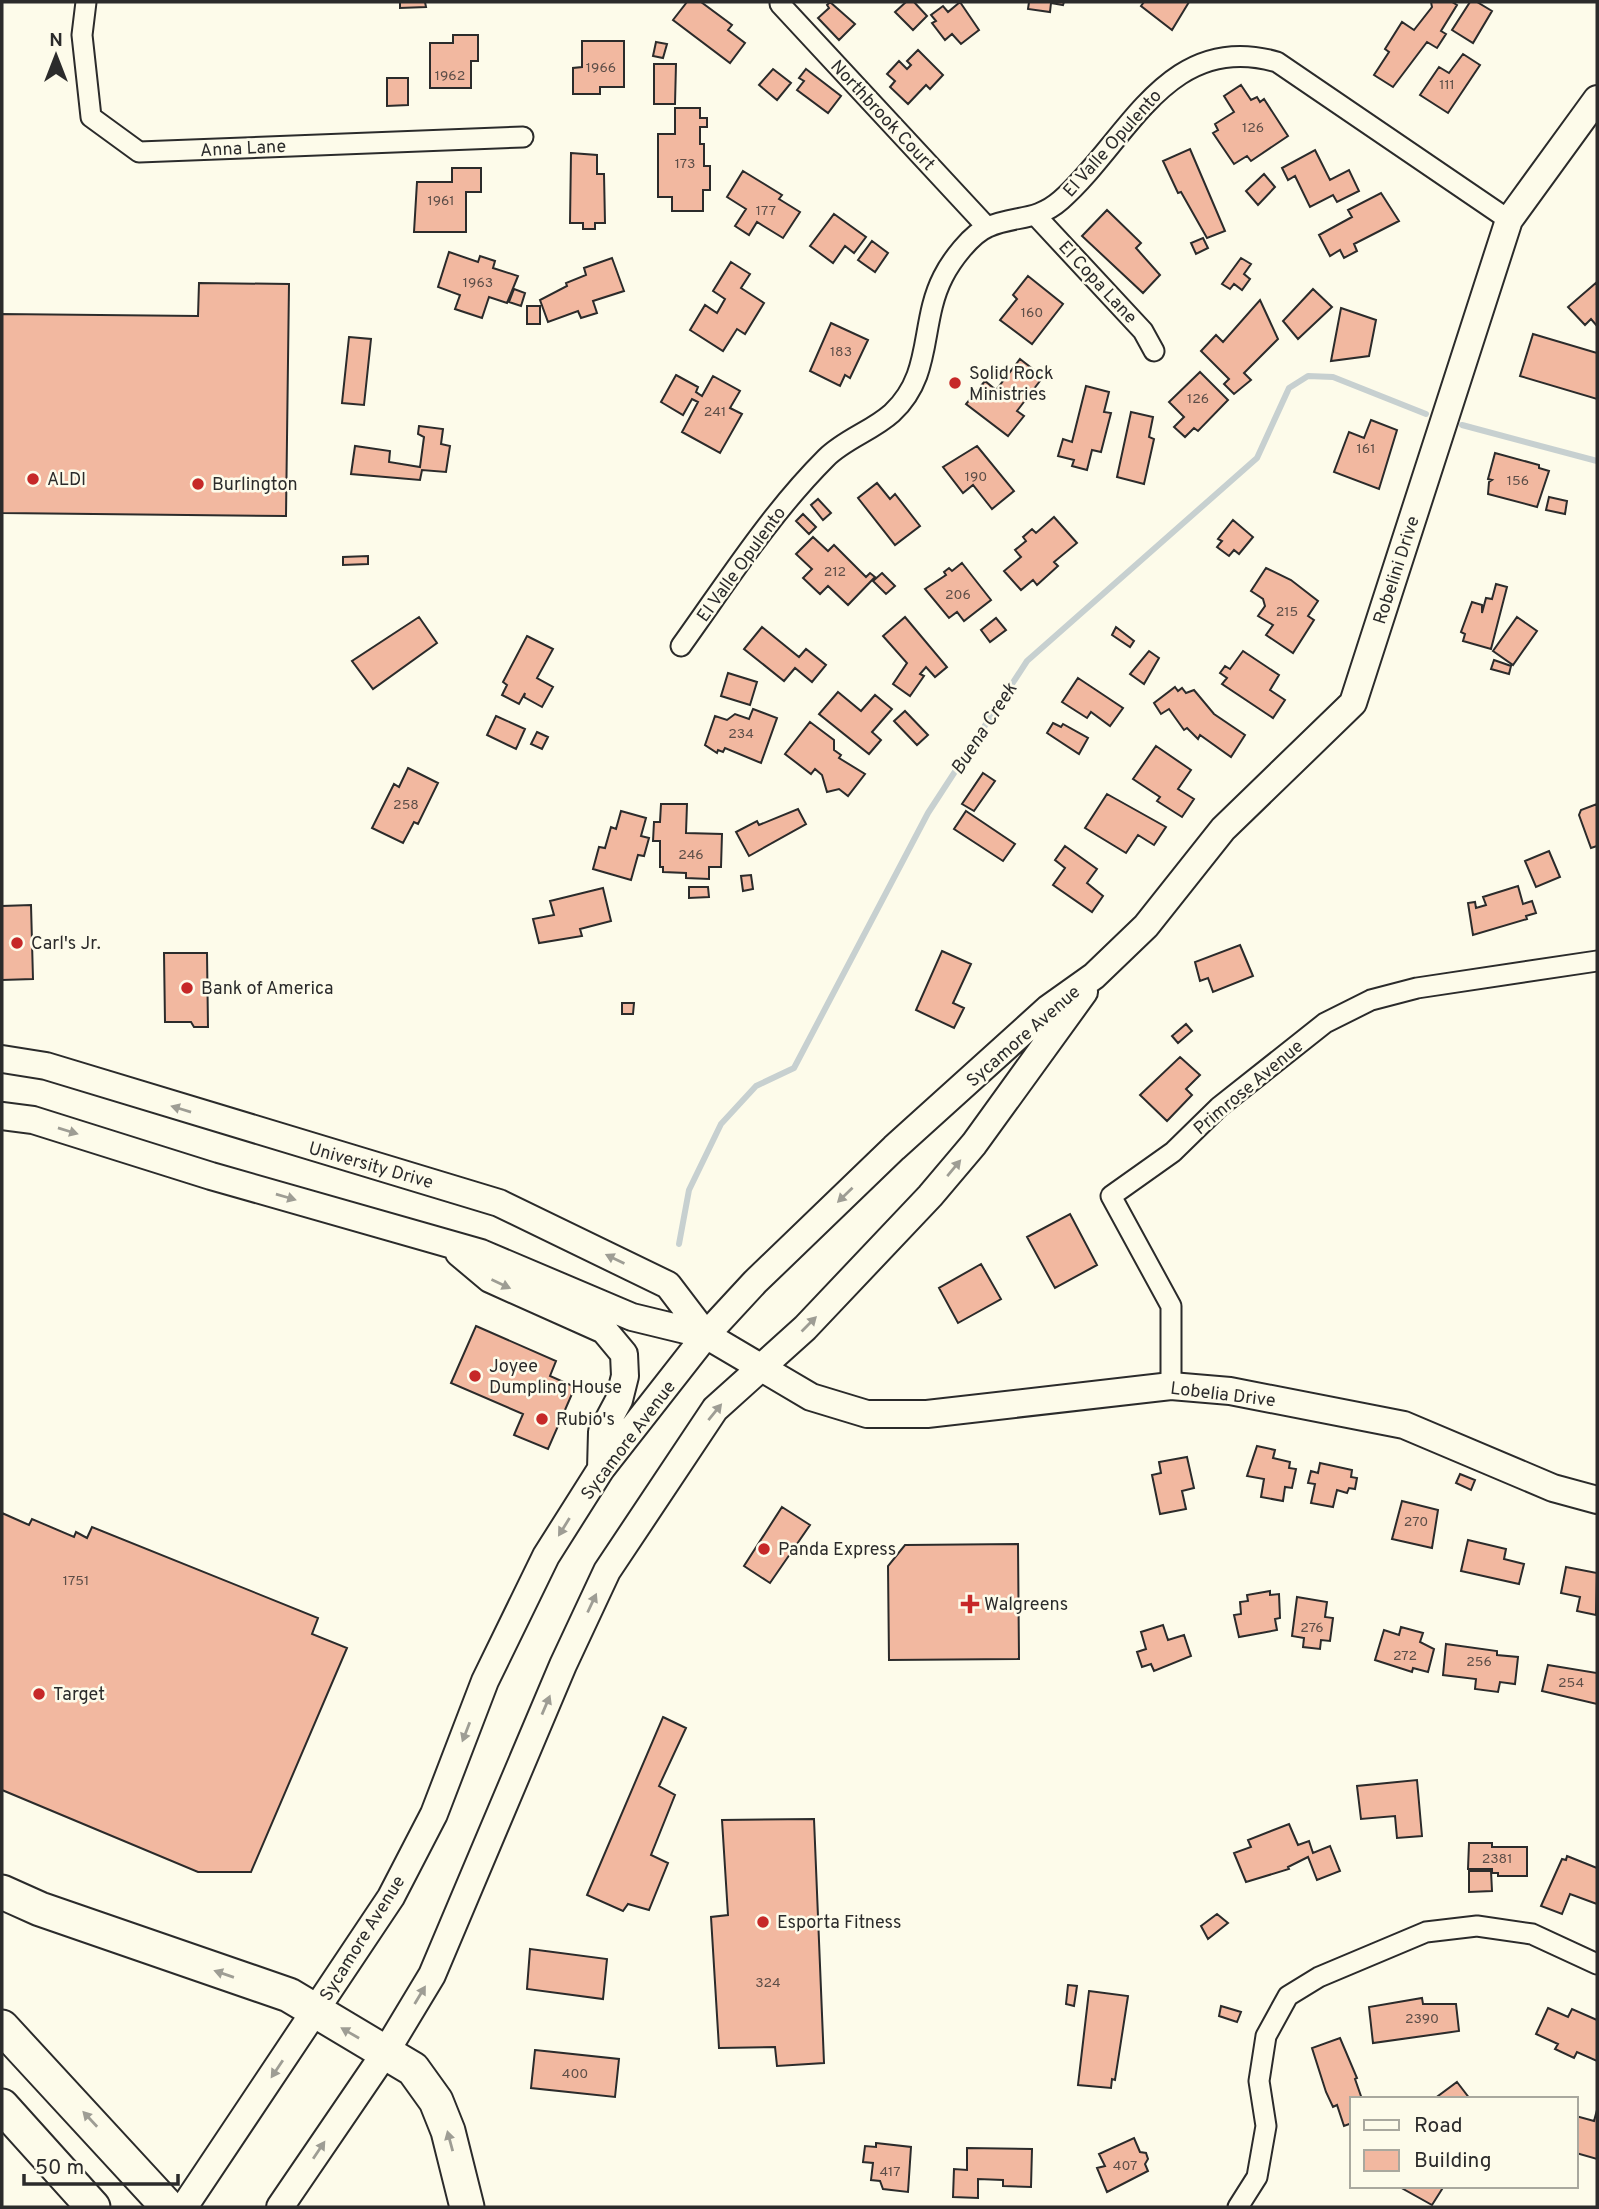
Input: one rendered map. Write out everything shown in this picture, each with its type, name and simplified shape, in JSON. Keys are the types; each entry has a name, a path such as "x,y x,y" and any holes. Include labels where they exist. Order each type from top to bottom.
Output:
{"highway":[{"path":"2,1892 40,1909 289,1995 315,2013 413,2069 436,2101 448,2131 467,2207"},
{"path":"2,2027 136,2169 168,2207"},
{"path":"2,2106 93,2207"}],"main road":[{"name":"Robelini Drive","path":"1094,976 1146,926 1223,829 1353,703 1508,220 1597,99"},
{"name":"Sycamore Avenue","path":"184,2207 391,1897 434,1814 485,1681 546,1556 601,1469 706,1335 755,1282 894,1148 1049,1008 1094,976"},
{"name":"Sycamore Avenue","path":"280,2207 385,2053 432,1975 563,1665 607,1571 715,1409 805,1328 930,1196 974,1144 1094,976"},
{"name":"University Drive","path":"2,1059 46,1066 499,1203 668,1284 706,1335"},
{"name":"University Drive","path":"2,1116 33,1120 211,1176 481,1253 632,1317 706,1335 760,1368"},
{"path":"447,1243 490,1279 604,1330 624,1354 625,1376 619,1400 602,1432 601,1469"},
{"name":"Lobelia Drive","path":"760,1368 811,1396 867,1414 927,1414 1171,1385 1230,1391 1404,1424 1553,1488 1597,1500"}],"street":[{"name":"Anna Lane","path":"86,2 82,35 91,117 139,152 523,137"},
{"name":"Northbrook Court","path":"780,4 987,227"},
{"name":"El Valle Opulento","path":"681,646 778,510 829,456 892,412 921,372 930,312 943,276 963,249 987,227 1037,216 1062,199 1158,89 1191,69 1233,55 1250,55 1277,62 1508,220"},
{"name":"El Copa Lane","path":"1037,216 1143,331 1154,351"},
{"name":"Primrose Avenue","path":"1171,1385 1171,1306 1111,1196 1173,1152 1219,1107 1325,1023 1371,1000 1417,988 1597,961"},
{"path":"1238,2207 1257,2177 1266,2126 1259,2081 1266,2036 1288,1996 1319,1977 1426,1932 1477,1926 1532,1934 1597,1964"}],"building":[{"path":"400,2 425,2 426,7 400,8"},
{"path":"687,2 701,2 732,25 728,30 745,43 730,63 673,20"},
{"path":"830,2 855,24 839,40 818,18 829,8 827,5"},
{"path":"906,2 914,2 927,16 913,30 895,12"},
{"path":"960,2 979,30 961,44 952,34 945,40 932,23 936,21 931,15 943,6 948,12"},
{"path":"1029,2 1064,2 1063,5 1051,3 1050,12 1028,9"},
{"path":"1144,2 1189,2 1172,30 1141,6"},
{"path":"1431,2 1452,2 1457,5 1441,31 1446,34 1437,48 1427,42 1393,87 1374,75 1389,52 1385,49 1402,22 1414,30 1432,7"},
{"path":"1470,2 1477,2 1492,11 1473,43 1452,30"},
{"path":"453,35 478,35 478,61 471,61 471,88 430,88 430,43 453,43"},
{"path":"582,41 624,41 624,87 600,87 600,94 573,94 573,68 582,67"},
{"path":"656,42 667,44 663,58 653,56"},
{"path":"918,50 943,75 930,89 926,85 908,104 890,87 895,81 887,74 899,61 907,69 911,65 907,61"},
{"path":"1463,54 1480,65 1448,113 1420,95 1439,67 1449,73"},
{"path":"654,64 676,64 675,104 654,104"},
{"path":"773,69 791,83 777,100 759,85"},
{"path":"806,69 841,96 828,113 797,90 804,81 799,78"},
{"path":"387,78 408,78 408,105 387,106"},
{"path":"1241,85 1251,100 1257,97 1260,102 1264,99 1288,136 1251,161 1247,156 1234,164 1213,133 1218,130 1215,124 1234,112 1224,96"},
{"path":"675,108 700,108 700,118 707,118 707,127 700,127 700,144 704,144 704,166 710,166 710,190 703,190 703,211 672,211 672,197 658,197 658,134 675,134"},
{"path":"1190,149 1225,231 1207,238 1181,192 1178,193 1163,161"},
{"path":"1315,150 1330,180 1349,170 1359,191 1337,202 1333,195 1310,207 1295,176 1288,180 1282,168"},
{"path":"571,153 597,155 597,174 604,174 605,223 595,223 595,229 583,229 583,223 570,223"},
{"path":"452,168 481,168 481,192 466,192 466,232 414,232 417,182 452,182"},
{"path":"743,171 782,195 779,199 800,212 783,238 757,222 749,235 735,226 746,209 727,197"},
{"path":"1264,174 1275,187 1258,205 1246,191"},
{"path":"1381,193 1399,221 1354,244 1357,251 1344,258 1340,250 1330,256 1319,235 1352,217 1348,210"},
{"path":"1107,210 1141,243 1136,248 1160,275 1143,293 1082,236"},
{"path":"834,214 866,237 854,253 845,246 833,263 810,246"},
{"path":"1203,238 1208,248 1196,254 1191,243"},
{"path":"872,241 888,253 875,272 858,260"},
{"path":"449,252 478,262 480,256 495,261 493,268 518,276 507,303 489,297 482,318 455,309 460,295 438,287"},
{"path":"612,258 624,291 593,301 597,313 581,318 578,311 548,322 540,300 567,286 566,283 586,275 584,268"},
{"path":"1241,258 1251,264 1244,274 1250,279 1242,290 1234,284 1230,289 1222,284"},
{"path":"731,262 750,274 741,288 764,303 745,334 737,329 723,351 690,330 705,305 717,313 725,299 713,291"},
{"path":"1028,276 1063,304 1032,344 1000,320 1017,299 1013,295"},
{"path":"1597,282 1597,326 1591,319 1585,325 1568,307"},
{"path":"199,283 289,284 286,516 2,513 2,314 198,316"},
{"path":"514,289 525,293 521,306 509,302"},
{"path":"1313,289 1332,307 1298,339 1283,321"},
{"path":"1260,300 1278,339 1244,373 1251,380 1234,394 1224,384 1229,379 1201,351 1216,335 1223,342"},
{"path":"527,306 540,306 540,324 527,324"},
{"path":"1341,308 1376,320 1369,356 1331,361"},
{"path":"831,323 868,340 850,378 845,375 840,386 810,371"},
{"path":"1533,334 1597,353 1597,399 1520,376"},
{"path":"349,337 371,339 364,405 342,403"},
{"path":"1020,359 1043,377 1017,411 1024,416 1008,436 966,404 985,381 996,390"},
{"path":"1200,372 1228,400 1198,431 1194,428 1185,437 1174,427 1184,417 1169,402"},
{"path":"676,375 698,387 696,392 702,396 713,376 740,391 730,408 742,414 720,453 682,432 698,402 692,399 683,415 661,402"},
{"path":"1086,386 1109,392 1104,412 1111,413 1101,452 1092,450 1087,470 1072,466 1074,460 1058,456 1063,439 1072,442"},
{"path":"1131,412 1153,417 1149,437 1154,439 1144,484 1117,477"},
{"path":"1371,420 1397,430 1379,489 1334,472 1349,432 1364,438"},
{"path":"419,426 443,429 441,444 450,446 446,472 422,470 420,480 351,474 355,446 390,451 389,462 420,467 424,437 418,434"},
{"path":"977,446 1014,491 992,509 973,485 963,493 943,467"},
{"path":"1495,453 1539,465 1539,468 1549,471 1537,507 1488,494 1489,482 1492,480 1488,479"},
{"path":"877,483 890,499 895,494 920,526 895,545 858,498"},
{"path":"1549,497 1567,501 1565,514 1546,510"},
{"path":"818,499 831,513 823,520 811,505"},
{"path":"803,514 816,527 809,534 796,521"},
{"path":"1054,517 1077,543 1054,562 1058,566 1037,585 1033,580 1021,590 1004,571 1021,557 1015,550 1026,541 1023,537 1032,529 1036,533"},
{"path":"1233,520 1253,537 1239,554 1234,550 1229,556 1217,547 1222,541 1218,539"},
{"path":"813,537 828,551 834,545 866,577 870,573 875,577 848,605 828,586 820,594 803,578 812,569 796,554"},
{"path":"368,556 368,564 343,565 343,557"},
{"path":"962,563 991,600 964,621 957,612 949,618 925,589 946,575 944,572 949,568 952,571"},
{"path":"1266,568 1291,580 1318,601 1308,616 1314,620 1293,653 1266,635 1273,625 1258,616 1265,606 1263,599 1251,591"},
{"path":"882,573 895,586 886,594 873,581"},
{"path":"1496,584 1507,587 1491,649 1463,641 1465,634 1461,632 1472,602 1482,605 1482,613 1486,598 1492,599"},
{"path":"419,617 437,643 373,689 352,661"},
{"path":"905,617 947,667 935,677 926,667 920,674 924,676 910,696 893,684 907,663 883,636"},
{"path":"1517,617 1537,631 1513,665 1493,651"},
{"path":"996,618 1006,630 990,642 981,630"},
{"path":"762,627 799,657 806,649 826,665 812,682 795,668 784,681 744,649"},
{"path":"1116,627 1134,641 1130,647 1112,635"},
{"path":"527,636 553,649 537,678 553,687 542,707 524,697 525,693 519,704 502,695 507,685 503,682"},
{"path":"1149,651 1159,658 1144,684 1130,674"},
{"path":"1243,651 1279,675 1270,690 1285,700 1273,718 1222,684 1227,678 1220,673 1225,666 1230,669"},
{"path":"1494,660 1511,666 1509,674 1491,669"},
{"path":"728,673 757,682 750,705 721,696"},
{"path":"1078,678 1123,708 1110,726 1091,712 1087,718 1062,702"},
{"path":"1175,687 1178,691 1182,688 1186,693 1194,690 1214,714 1245,735 1231,757 1200,735 1198,739 1187,728 1184,730 1169,709 1161,714 1154,703"},
{"path":"838,692 861,711 875,695 892,709 872,732 881,740 869,754 819,714"},
{"path":"753,709 777,718 761,763 725,748 723,752 718,750 717,753 705,745 715,716 727,720 735,714 749,719"},
{"path":"905,711 928,735 917,745 894,721"},
{"path":"496,716 525,729 516,749 487,735"},
{"path":"810,722 834,740 834,750 841,755 839,758 865,774 848,796 839,789 827,792 822,775 815,769 811,774 785,754"},
{"path":"1053,723 1061,727 1063,724 1088,738 1079,754 1047,733"},
{"path":"537,732 548,737 542,749 531,744"},
{"path":"1156,746 1191,770 1178,789 1194,799 1182,817 1157,801 1160,797 1133,779"},
{"path":"408,768 438,783 418,824 414,822 403,843 372,828 394,784 399,787"},
{"path":"983,773 995,781 974,811 962,804"},
{"path":"1107,794 1166,827 1154,845 1138,835 1126,853 1085,828"},
{"path":"661,804 687,804 686,833 722,834 721,867 709,867 709,879 686,878 686,873 663,872 663,867 660,867 660,841 653,841 654,822 660,822"},
{"path":"1597,804 1597,846 1591,848 1579,815 1581,810"},
{"path":"798,809 806,824 749,856 736,832 757,821 759,825"},
{"path":"621,811 646,818 641,836 649,838 644,856 638,855 631,880 593,869 599,847 605,848 611,827 616,829"},
{"path":"966,811 1015,844 1003,861 954,829"},
{"path":"1065,846 1097,869 1087,883 1103,896 1092,912 1053,885 1065,868 1055,860"},
{"path":"1549,851 1560,877 1536,887 1525,861"},
{"path":"751,875 753,889 743,891 741,876"},
{"path":"1518,886 1523,904 1532,901 1536,913 1526,916 1527,919 1473,935 1468,903 1475,902 1476,908 1486,905 1483,897"},
{"path":"689,887 708,887 709,897 689,898"},
{"path":"603,888 611,921 580,929 582,936 539,943 533,919 554,915 550,901"},
{"name":"Carl's Jr.","path":"31,905 33,979 2,980 2,906"},
{"path":"1240,945 1253,976 1213,992 1208,978 1200,981 1195,962"},
{"path":"942,951 971,964 953,1003 964,1008 954,1028 916,1010"},
{"path":"164,953 207,953 208,1027 194,1027 191,1022 165,1022"},
{"path":"622,1003 634,1003 633,1014 622,1014"},
{"path":"1186,1024 1192,1031 1178,1043 1172,1036"},
{"path":"1180,1057 1200,1075 1186,1089 1192,1095 1167,1121 1140,1095"},
{"path":"1070,1214 1097,1265 1055,1288 1027,1237"},
{"path":"981,1264 1001,1299 958,1323 939,1288"},
{"path":"476,1326 556,1361 550,1376 575,1387 548,1449 514,1435 523,1414 451,1383"},
{"path":"1257,1446 1275,1450 1273,1458 1290,1462 1289,1468 1296,1469 1292,1488 1285,1487 1283,1501 1261,1497 1264,1479 1247,1476"},
{"path":"1187,1457 1194,1488 1182,1491 1186,1509 1160,1514 1152,1475 1161,1473 1159,1462"},
{"path":"1320,1463 1352,1470 1351,1477 1357,1478 1355,1489 1349,1488 1347,1493 1337,1490 1333,1507 1311,1503 1315,1484 1308,1483 1311,1471 1318,1473"},
{"path":"1460,1474 1475,1480 1471,1490 1456,1483"},
{"path":"1402,1501 1438,1510 1432,1548 1392,1539"},
{"path":"782,1507 810,1525 770,1583 744,1566"},
{"path":"2,1513 29,1525 32,1519 74,1537 76,1532 87,1538 92,1527 318,1618 312,1634 347,1648 251,1872 198,1872 2,1790"},
{"path":"1468,1540 1506,1549 1504,1559 1524,1564 1519,1584 1461,1571"},
{"name":"Walgreens","path":"1018,1544 1019,1659 889,1660 888,1566 905,1545"},
{"path":"1566,1567 1597,1573 1596,1615 1577,1611 1580,1597 1561,1593"},
{"path":"1270,1591 1270,1595 1279,1594 1280,1618 1275,1619 1277,1630 1239,1637 1234,1615 1241,1614 1240,1602 1248,1601 1247,1595"},
{"path":"1297,1597 1327,1602 1325,1617 1333,1618 1330,1641 1321,1640 1320,1649 1303,1647 1304,1638 1292,1636"},
{"path":"1163,1625 1168,1640 1184,1635 1191,1656 1154,1671 1151,1664 1142,1667 1137,1652 1146,1649 1141,1632"},
{"path":"1401,1627 1423,1633 1420,1642 1434,1649 1428,1672 1413,1668 1412,1672 1375,1660 1384,1630 1399,1635"},
{"path":"1446,1644 1497,1651 1497,1655 1518,1657 1515,1684 1500,1682 1498,1692 1475,1689 1476,1679 1443,1675"},
{"path":"1548,1665 1597,1673 1597,1704 1542,1691"},
{"path":"663,1717 686,1728 659,1786 675,1795 651,1855 668,1863 649,1910 628,1904 623,1911 587,1895"},
{"path":"1417,1780 1422,1836 1397,1838 1395,1816 1361,1819 1357,1786"},
{"path":"814,1819 824,2063 777,2066 775,2047 719,2048 711,1917 728,1915 722,1820"},
{"path":"1289,1824 1298,1845 1309,1841 1313,1853 1330,1846 1340,1871 1317,1880 1308,1857 1288,1867 1289,1869 1246,1882 1234,1853 1251,1847 1248,1840"},
{"path":"1469,1843 1492,1843 1492,1847 1527,1847 1527,1876 1498,1876 1498,1873 1492,1873 1492,1869 1468,1869"},
{"path":"1567,1856 1597,1868 1597,1904 1570,1894 1562,1914 1541,1906 1562,1859 1566,1860"},
{"path":"1469,1871 1491,1871 1492,1891 1469,1892"},
{"path":"1217,1914 1228,1923 1208,1939 1201,1926"},
{"path":"530,1949 607,1959 603,1999 527,1989"},
{"path":"1068,1985 1077,1986 1074,2006 1066,2004"},
{"path":"1089,1991 1128,1996 1115,2080 1112,2079 1111,2088 1078,2085"},
{"path":"1422,1998 1423,2004 1456,2004 1459,2031 1373,2043 1369,2007"},
{"path":"1221,2006 1241,2012 1237,2022 1219,2016"},
{"path":"1548,2008 1568,2017 1572,2009 1597,2020 1597,2061 1577,2052 1574,2058 1555,2049 1558,2044 1536,2034"},
{"path":"1340,2038 1357,2078 1355,2079 1361,2097 1350,2097 1350,2124 1344,2126 1337,2105 1333,2107 1312,2048"},
{"path":"535,2050 619,2059 615,2097 531,2088"},
{"path":"1457,2082 1468,2097 1437,2097"},
{"path":"1597,2110 1597,2159 1578,2154 1578,2117 1594,2121"},
{"path":"1134,2138 1140,2152 1146,2153 1148,2159 1145,2164 1148,2171 1107,2192 1097,2168 1105,2166 1099,2154"},
{"path":"876,2143 911,2147 908,2192 883,2189 880,2181 871,2180 873,2163 863,2162 865,2146 876,2147"},
{"path":"967,2148 1032,2149 1031,2187 1003,2186 1003,2180 978,2179 978,2198 953,2197 954,2169 967,2170"},
{"path":"1402,2188 1443,2188 1432,2205"}],"waterway":[{"name":"Buena Creek","path":"679,1244 689,1190 721,1124 756,1086 794,1068 928,813 1027,661 1257,458 1289,388 1308,376 1333,377 1426,414"},
{"name":"Buena Creek","path":"1462,425 1597,461"}],"place":[{"name":"Solid Rock Ministries","path":"955,383"},
{"name":"ALDI","path":"33,479"},
{"name":"Burlington","path":"198,484"},
{"name":"Carl's Jr.","path":"17,943"},
{"name":"Bank of America","path":"187,988"},
{"name":"Joyee Dumpling House","path":"475,1376"},
{"name":"Rubio's","path":"542,1419"},
{"name":"Panda Express","path":"764,1549"},
{"name":"Walgreens","path":"970,1604"},
{"name":"Target","path":"39,1694"},
{"name":"Esporta Fitness","path":"763,1922"}]}
